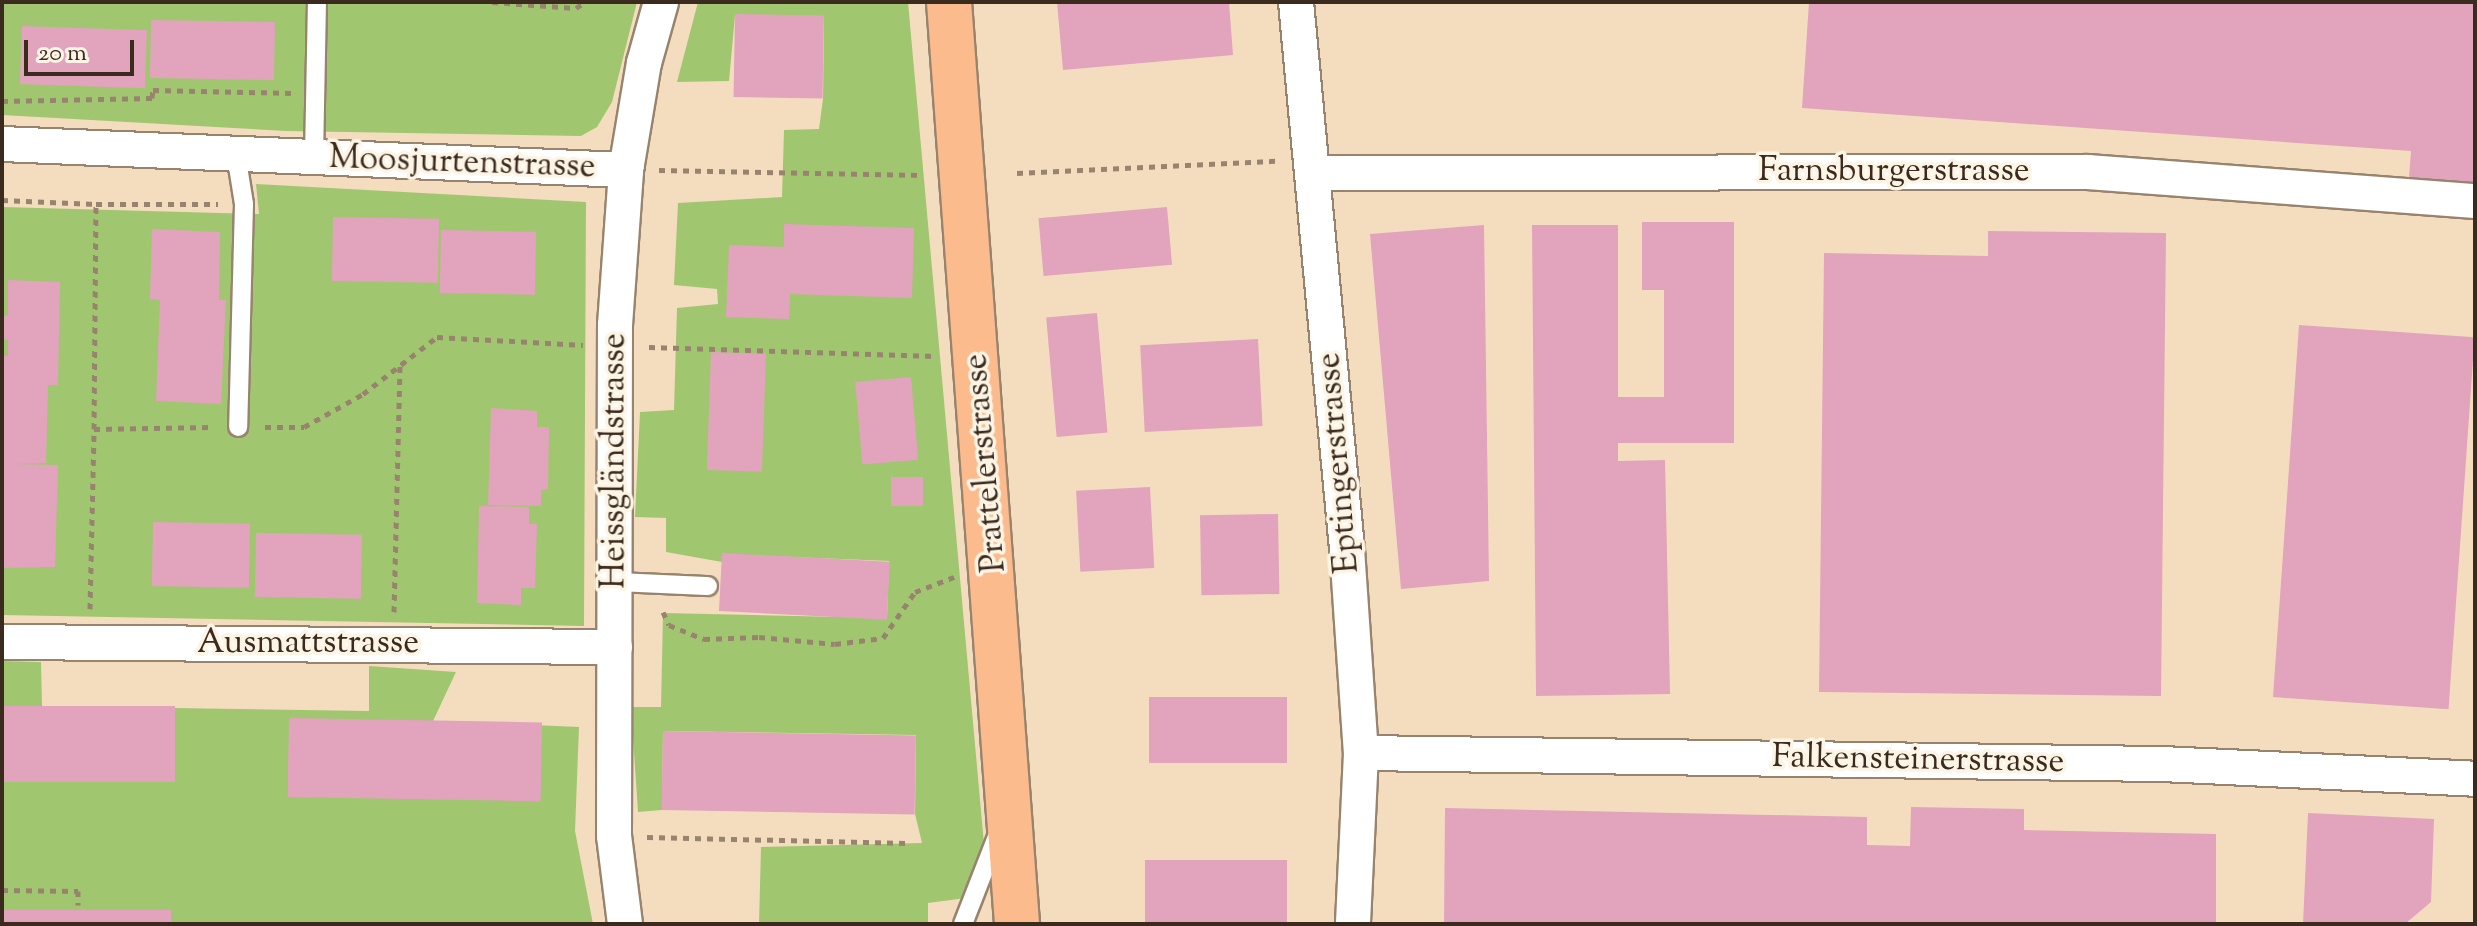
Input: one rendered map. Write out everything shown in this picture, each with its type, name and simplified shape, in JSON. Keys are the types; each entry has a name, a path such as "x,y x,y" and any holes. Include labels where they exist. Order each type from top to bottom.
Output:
{"main road":[{"name":"Prattelerstrasse","path":"949,2 1012,798 1017,924"}],"street":[{"name":"Heissgländstrasse","path":"625,924 614,836 615,346 626,170 644,63 661,2"},
{"name":"Eptingerstrasse","path":"1296,2 1361,753 1353,924"},
{"name":"Moosjurtenstrasse","path":"2,144 626,170"},
{"name":"Farnsburgerstrasse","path":"1312,166 2088,172 2475,201"},
{"name":"Ausmattstrasse","path":"2,642 615,647"},
{"name":"Falkensteinerstrasse","path":"1361,753 2162,764 2475,779"}],"lane":[{"path":"314,157 317,2"},
{"path":"236,154 244,204 238,427"},
{"path":"615,582 708,586"},
{"path":"963,924 1012,798"}],"path":[{"path":"492,2 576,8 585,2"},
{"path":"2,101 152,98 153,90 316,94"},
{"path":"1017,173 1312,166"},
{"name":"Moosjurtenstrasse","path":"626,170 923,175"},
{"path":"2,200 96,204 244,204"},
{"path":"89,642 96,204"},
{"path":"94,429 304,427 400,366 437,337 615,346 977,357"},
{"path":"394,645 400,366"},
{"path":"653,583 669,625 704,639 835,644 883,638 915,592 952,577 995,574"},
{"path":"614,836 906,843"},
{"path":"2,890 78,891 78,905"}],"green space":[{"path":"2,2 637,2 612,102 597,127 581,136 286,131 2,115"},
{"path":"698,2 908,2 984,844 966,898 928,903 928,924 759,924 761,847 922,843 915,814 916,735 663,731 662,810 638,812 631,707 661,707 663,613 887,618 889,561 723,554 722,562 666,552 666,518 635,517 640,412 674,410 677,308 718,304 717,289 674,285 678,203 782,197 784,130 819,129 823,99 824,16 735,15 729,81 677,82"},
{"path":"256,184 586,202 584,626 2,615 2,207 259,214"},
{"path":"2,661 41,662 42,706 369,711 369,666 456,672 433,721 579,727 575,831 593,924 2,924"}],"building":[{"path":"1057,2 1229,2 1233,55 1063,70"},
{"path":"1809,2 2475,2 2475,183 2409,178 2411,151 1802,108"},
{"path":"735,14 824,16 823,99 734,97"},
{"path":"151,20 275,22 274,80 150,78"},
{"path":"22,26 147,30 145,88 20,84"},
{"path":"1167,207 1172,265 1044,276 1038,218"},
{"path":"333,217 439,219 438,283 332,281"},
{"path":"1642,222 1734,222 1734,443 1618,443 1618,461 1665,460 1670,694 1536,696 1532,225 1618,225 1618,397 1664,397 1664,290 1642,290"},
{"path":"784,224 914,228 912,298 790,294 789,319 726,317 729,245 784,247"},
{"path":"1484,225 1489,581 1401,589 1370,234"},
{"path":"152,229 220,232 219,300 226,300 221,404 156,401 160,300 150,299"},
{"path":"441,230 536,232 535,295 440,293"},
{"path":"1988,231 2166,233 2161,696 1819,692 1824,253 1988,256"},
{"path":"8,280 60,282 58,385 48,385 46,463 13,464 58,465 55,567 2,568 2,356 8,356 8,340 2,339 2,317 8,315"},
{"path":"1097,313 1107,433 1057,437 1046,317"},
{"path":"2299,325 2475,337 2449,709 2273,697"},
{"path":"1258,339 1263,426 1145,432 1140,345"},
{"path":"711,352 766,354 762,472 707,470"},
{"path":"911,377 918,460 862,465 855,382"},
{"path":"491,408 537,411 537,427 549,427 548,489 541,490 541,506 488,505"},
{"path":"891,477 923,477 923,506 891,506"},
{"path":"1150,487 1154,568 1080,572 1076,491"},
{"path":"479,506 529,507 529,524 537,524 535,588 521,588 521,605 477,603"},
{"path":"1278,514 1279,594 1201,595 1200,515"},
{"path":"153,522 250,524 249,588 152,586"},
{"path":"256,533 362,535 361,599 255,597"},
{"path":"722,553 890,562 887,620 719,611"},
{"path":"1149,697 1287,697 1287,763 1149,763"},
{"path":"2,706 175,706 175,782 2,782"},
{"path":"289,718 542,722 541,801 288,797"},
{"path":"663,731 916,735 915,814 662,810"},
{"path":"1911,807 2024,809 2024,830 2216,834 2216,924 1444,924 1445,808 1867,817 1867,845 1910,846"},
{"path":"2308,813 2434,819 2431,902 2405,924 2303,924"},
{"path":"1145,860 1287,860 1287,924 1145,924"},
{"path":"2,910 171,910 171,924 2,924"}]}
